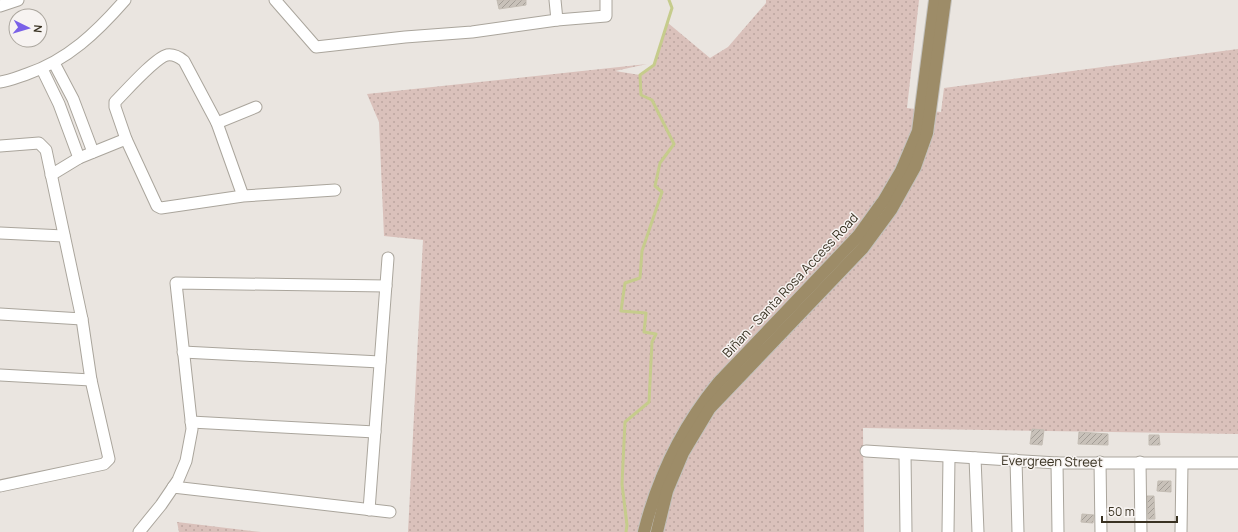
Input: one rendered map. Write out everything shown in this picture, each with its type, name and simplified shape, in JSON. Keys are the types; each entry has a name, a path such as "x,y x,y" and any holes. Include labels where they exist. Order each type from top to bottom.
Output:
{"main road":[{"name":"Biñan - Santa Rosa Access Road","path":"923,132 935,0"},
{"name":"Biñan - Santa Rosa Access Road","path":"644,532 658,485 676,444 701,404 724,384 876,232 891,210 915,167 923,132 945,0"},
{"name":"Biñan - Santa Rosa Access Road","path":"657,532 667,491 683,453 724,384"}],"street":[{"path":"0,6 18,0"},
{"path":"0,82 42,69 77,48 103,25 124,0"},
{"path":"275,0 316,47 405,37 490,30 557,20 606,16 606,0"},
{"path":"555,0 557,20"},
{"path":"243,196 217,123 184,60 177,56 167,55 157,60 115,102 115,107 126,139 157,206 161,208 243,196 335,190"},
{"path":"54,63 73,99 93,152"},
{"path":"42,69 60,104 79,158"},
{"path":"217,123 256,107"},
{"path":"51,174 79,158 126,139"},
{"path":"0,146 39,143 46,150 82,319 91,380 109,459 104,464 0,486"},
{"path":"0,233 64,236"},
{"path":"369,510 388,258"},
{"path":"138,532 173,487 186,461 192,429 176,283 386,286"},
{"path":"0,314 82,319"},
{"path":"183,352 380,362"},
{"path":"0,375 91,380"},
{"path":"191,422 375,432"},
{"name":"Evergreen Street","path":"866,451 949,458 975,458 1057,463 1238,463"},
{"path":"905,454 906,532"},
{"path":"948,532 949,458"},
{"path":"975,458 978,532"},
{"path":"1016,460 1018,532"},
{"path":"1100,462 1101,532"},
{"path":"1140,462 1141,532"},
{"path":"1057,463 1058,532"},
{"path":"1182,464 1182,532"},
{"path":"173,487 390,512"}],"shaded area":[{"path":"766,0 919,0 907,108 941,112 944,88 1238,49 1238,434 863,428 864,532 408,532 423,240 384,236 379,122 367,94 647,64 615,71 640,75 654,65 668,23 710,58 728,47 766,3"},
{"path":"177,522 261,532 179,532"}],"building":[{"path":"497,0 526,0 526,5 499,9"},
{"path":"1032,429 1044,430 1042,445 1030,444"},
{"path":"1079,432 1108,434 1108,445 1078,444"},
{"path":"1149,435 1159,435 1160,445 1149,445"},
{"path":"1158,481 1171,481 1171,492 1157,491"},
{"path":"1147,496 1154,496 1155,519 1148,519"},
{"path":"1082,514 1094,515 1093,523 1081,522"}],"waterway":[{"path":"626,532 627,525 622,484 625,422 649,402 652,342 656,334 644,332 646,313 621,311 625,283 640,278 642,251 662,192 655,186 660,163 674,144 652,100 641,95 640,75 654,65 672,8 669,0"}]}
